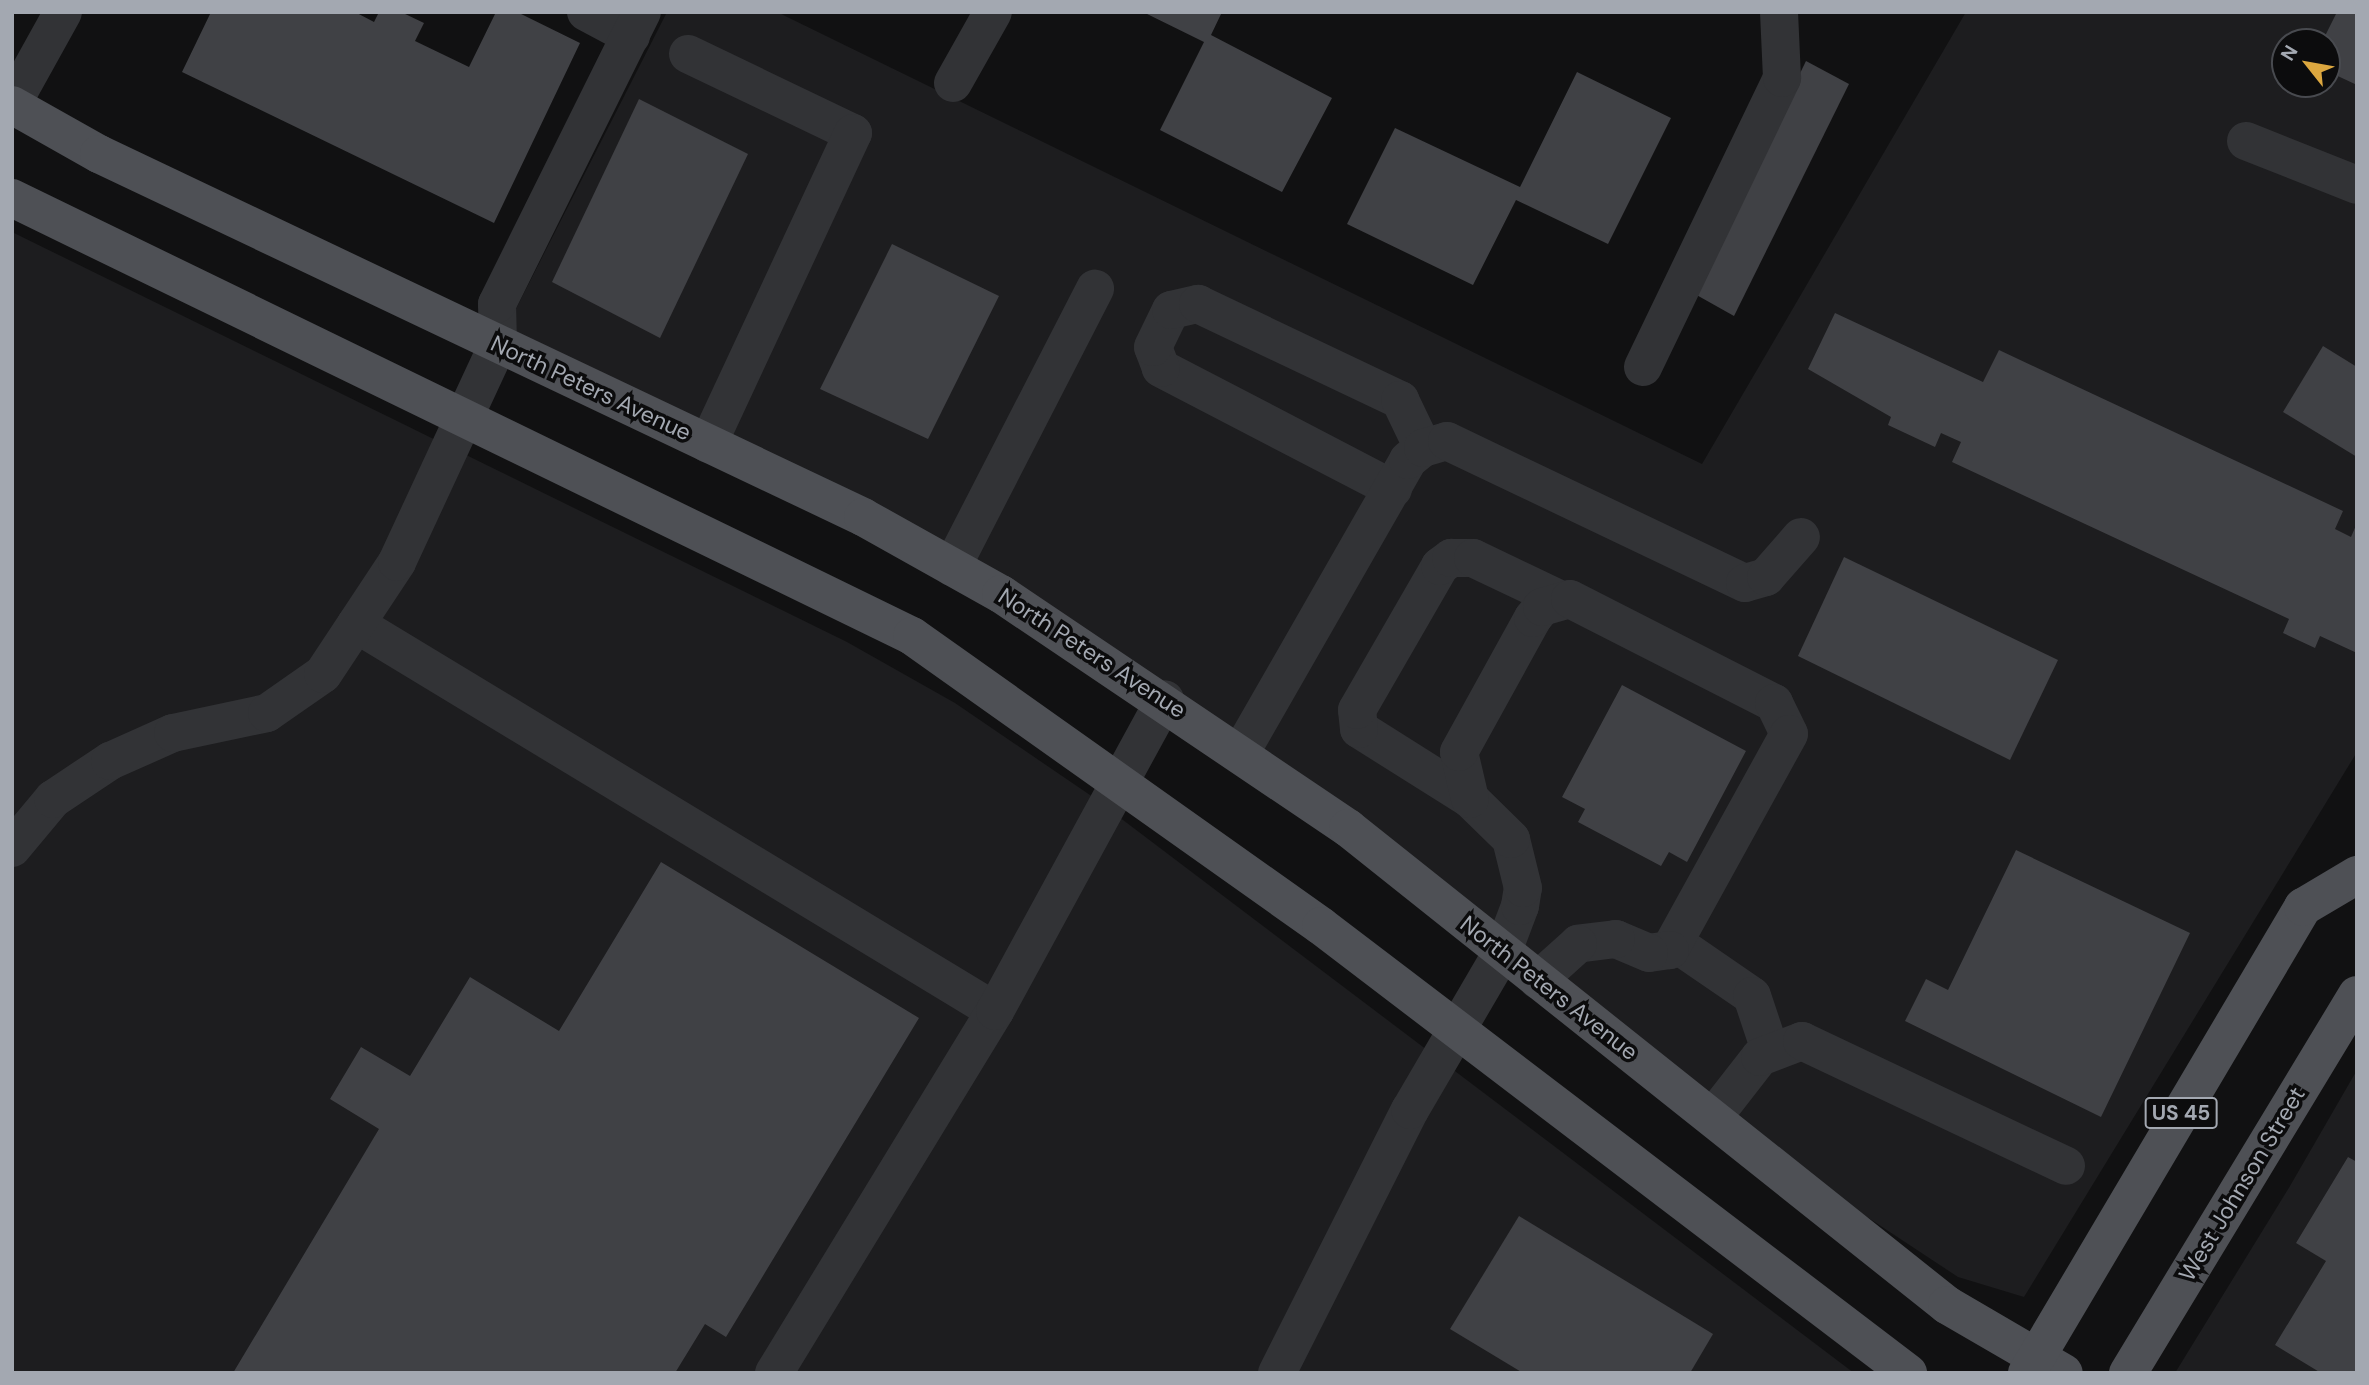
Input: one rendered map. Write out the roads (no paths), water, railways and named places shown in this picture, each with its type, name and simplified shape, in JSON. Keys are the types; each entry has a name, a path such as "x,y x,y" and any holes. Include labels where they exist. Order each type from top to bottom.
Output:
{"main road":[{"name":"North Peters Avenue","path":"12,104 99,154 708,444 952,567 1165,699 1241,752 1503,951 1714,1116 1947,1305 2043,1367"},
{"path":"12,198 466,419 699,526 912,636 1118,780 1456,1029 1908,1373"},
{"name":"US 45","path":"2043,1367 2303,907 2357,875"},
{"name":"West Johnson Street","path":"2128,1373 2357,995"}],"street":[{"path":"12,104 63,12"},
{"path":"12,848 47,804 110,761 173,733 254,717 292,701 323,674 397,562 466,419 498,344 497,304 636,24 586,12"},
{"path":"953,83 993,12"},
{"path":"1643,367 1782,78 1779,12"},
{"path":"688,54 853,134 708,444"},
{"path":"2246,141 2357,185"},
{"path":"952,567 1095,289"},
{"path":"1393,489 1161,368 1153,347 1171,310 1198,304 1400,400 1423,448"},
{"path":"1241,752 1393,489 1423,448 1447,440 1745,583 1766,577 1801,537"},
{"path":"1277,1373 1456,1029 1503,951 1520,906 1519,867 1511,839 1471,799 1359,729 1357,710 1440,566 1451,558 1473,558 1559,599 1570,599 1774,703 1788,725 1675,943 1662,953 1616,939 1578,944 1538,980"},
{"path":"1471,799 1458,752 1533,618 1559,599"},
{"path":"356,625 995,1011"},
{"path":"774,1373 995,1011 1118,780 1165,699"},
{"path":"1675,943 1752,996 1770,1050"},
{"path":"1714,1116 1770,1050 1787,1042 1820,1044 2066,1166"}]}
